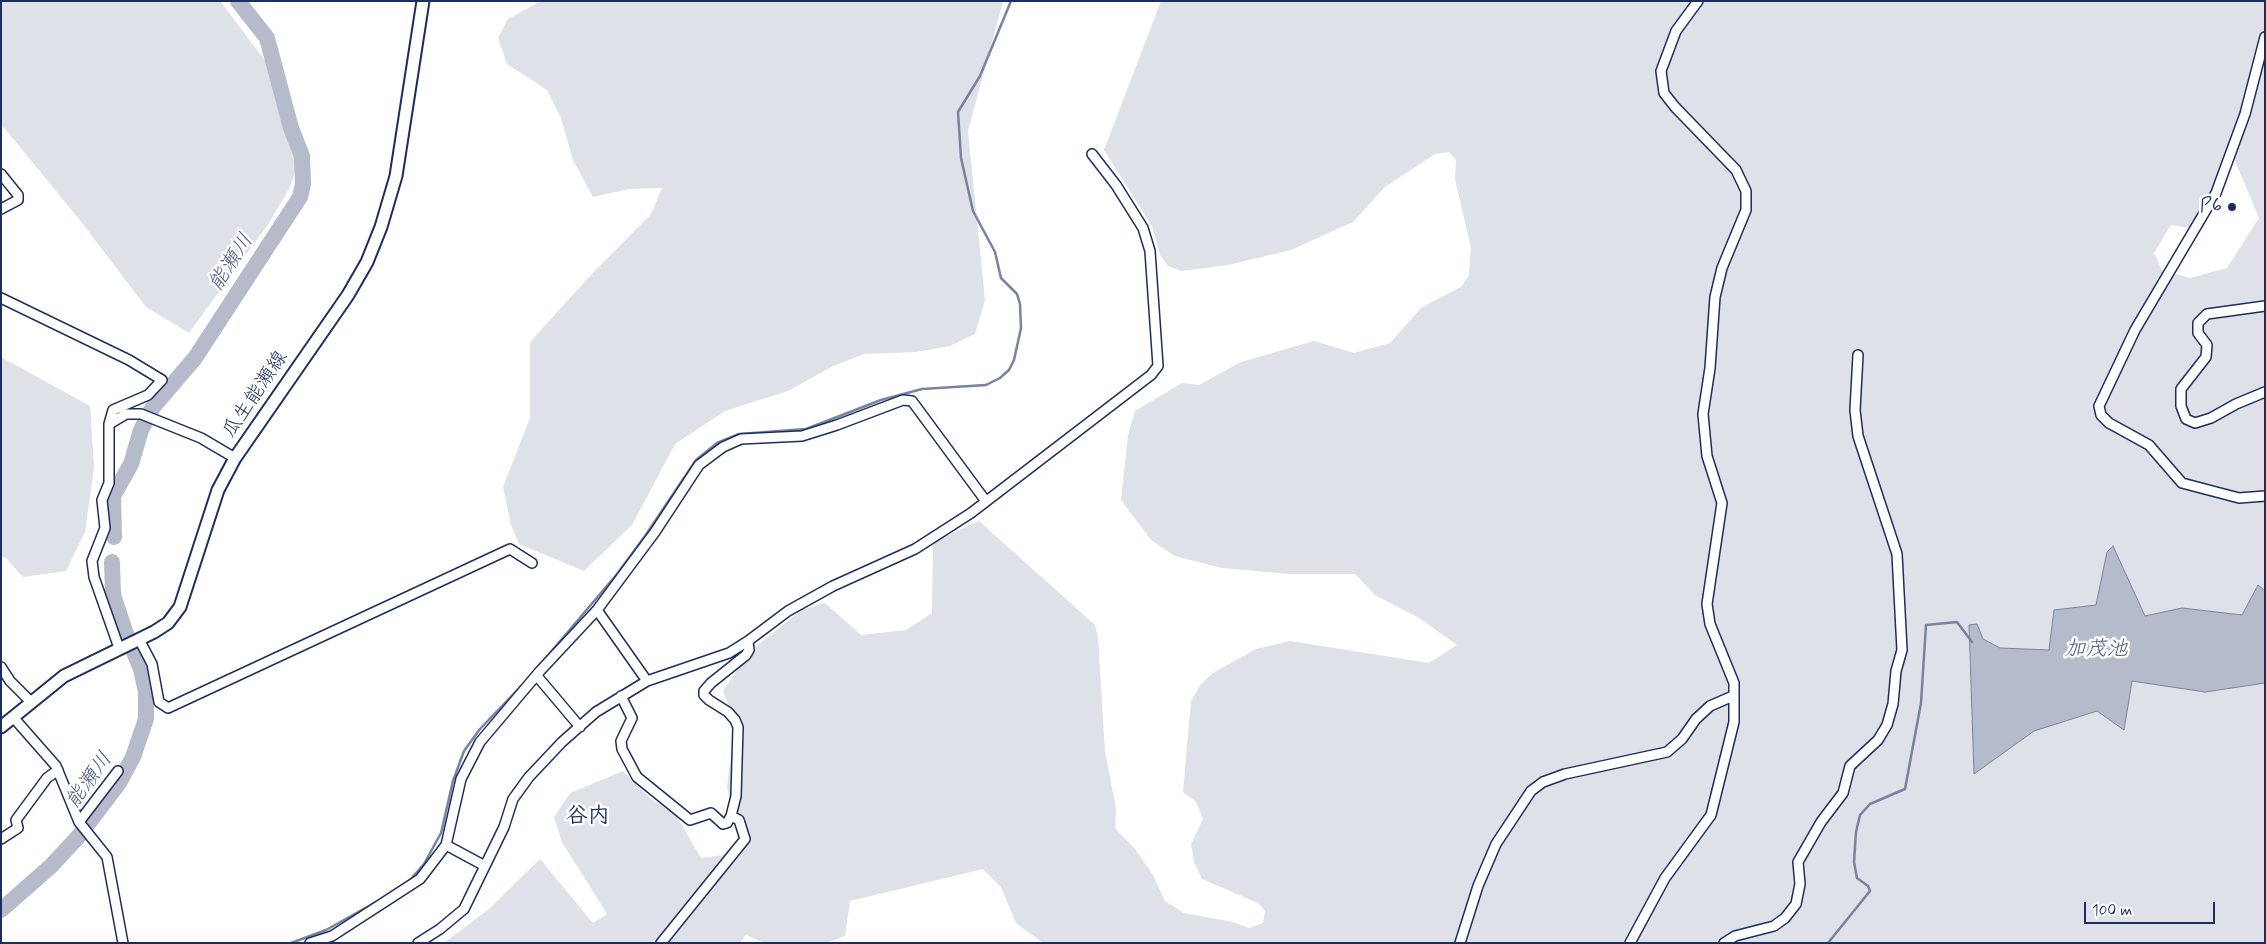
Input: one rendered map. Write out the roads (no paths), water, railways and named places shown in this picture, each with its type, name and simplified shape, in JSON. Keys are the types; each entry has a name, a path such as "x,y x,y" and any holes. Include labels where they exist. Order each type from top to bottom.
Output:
{"main road":[{"name":"瓜生能瀬線","path":"1,727 76,669 139,639 168,622 180,607 218,490 235,458 348,295 367,262 381,227 396,176 424,1"}],"street":[{"path":"1630,943 1665,878 1711,814 1734,722 1734,683 1710,624 1707,604 1722,503 1707,456 1703,414 1710,368 1715,297 1722,268 1746,210 1746,191 1736,170 1675,107 1664,93 1662,71 1676,31 1698,1"},
{"path":"2265,38 2245,114 2216,193 2135,330 2099,406 2101,415 2109,423 2149,445 2182,483 2238,498 2265,496"},
{"path":"418,943 440,930 464,908 504,827 513,799 542,763 596,712 647,681 728,653 748,642 788,611 833,586 915,549 971,513 985,500 1151,375 1158,366 1150,251 1143,228 1116,185 1092,154"},
{"path":"1,174 18,195 18,200 1,209"},
{"path":"1,298 129,360 162,380 148,395 113,410 109,424 109,483 102,500 105,528 92,561 94,576 119,648"},
{"path":"2265,306 2207,314 2198,323 2198,333 2207,345 2206,356 2181,389 2181,406 2186,419 2195,423 2211,418 2236,404 2265,392"},
{"path":"1724,943 1735,936 1774,926 1785,918 1796,904 1800,884 1798,862 1821,822 1843,793 1850,766 1878,740 1887,725 1893,704 1896,671 1902,650 1897,554 1858,436 1855,410 1858,355"},
{"path":"310,943 332,936 420,879 446,845 461,779 480,742 597,610 655,532 699,465 723,448 741,439 802,436 903,400 912,401 985,500"},
{"path":"109,424 126,414 141,414 201,438 235,458"},
{"path":"139,639 152,664 159,702 168,708 510,549 532,563"},
{"path":"597,610 647,681"},
{"path":"621,696 632,718 621,740 622,749 637,778 690,820 711,813 723,824 727,823 731,816 736,796 738,727 736,720 709,700 704,695 704,691 711,682 746,655 750,650 748,642"},
{"path":"1,667 10,681 31,702"},
{"path":"537,676 580,727"},
{"path":"1460,943 1478,886 1496,844 1531,791 1543,782 1565,774 1667,752 1682,739 1696,719 1710,706 1733,696"},
{"path":"13,717 58,770 79,822 107,857 122,929 123,943"},
{"path":"1,839 18,828 16,820 47,778 58,770"},
{"path":"79,822 118,771"},
{"path":"661,943 745,839 739,820 731,816"},
{"path":"446,845 485,866"}],"water":[{"name":"加茂池","path":"2113,546 2145,616 2182,608 2242,615 2258,585 2265,591 2265,683 2205,692 2132,681 2124,730 2097,711 2034,731 1974,774 1969,625 1977,624 1983,639 2000,648 2049,650 2054,610 2096,605 2107,552"}],"waterway":[{"name":"能瀬川","path":"114,537 113,496 131,464 141,430 153,407 195,358 300,197 303,184 302,156 291,128 267,38 238,1"},
{"path":"539,666 617,574 696,460 717,443 739,434 806,429 881,400 922,389 986,385 1000,378 1009,370 1014,360 1021,328 1020,304 1017,294 1001,278 995,252 973,211 961,158 958,112 980,76 1011,1"},
{"name":"能瀬川","path":"1,910 51,866 78,837 119,783 133,757 146,719 146,692 141,669 125,631 113,595 112,562"},
{"path":"1828,943 1870,891 1868,886 1857,878 1854,862 1856,832 1860,815 1870,804 1905,789 1921,703 1926,625 1957,622 1972,642"},
{"path":"396,890 410,880 424,864 441,833 453,781 464,751 480,729 525,682"},
{"path":"291,943 326,930 376,902"}],"place":[{"name":"P6","path":"2232,207"}],"district":[{"name":"谷内","path":"588,817"}]}
